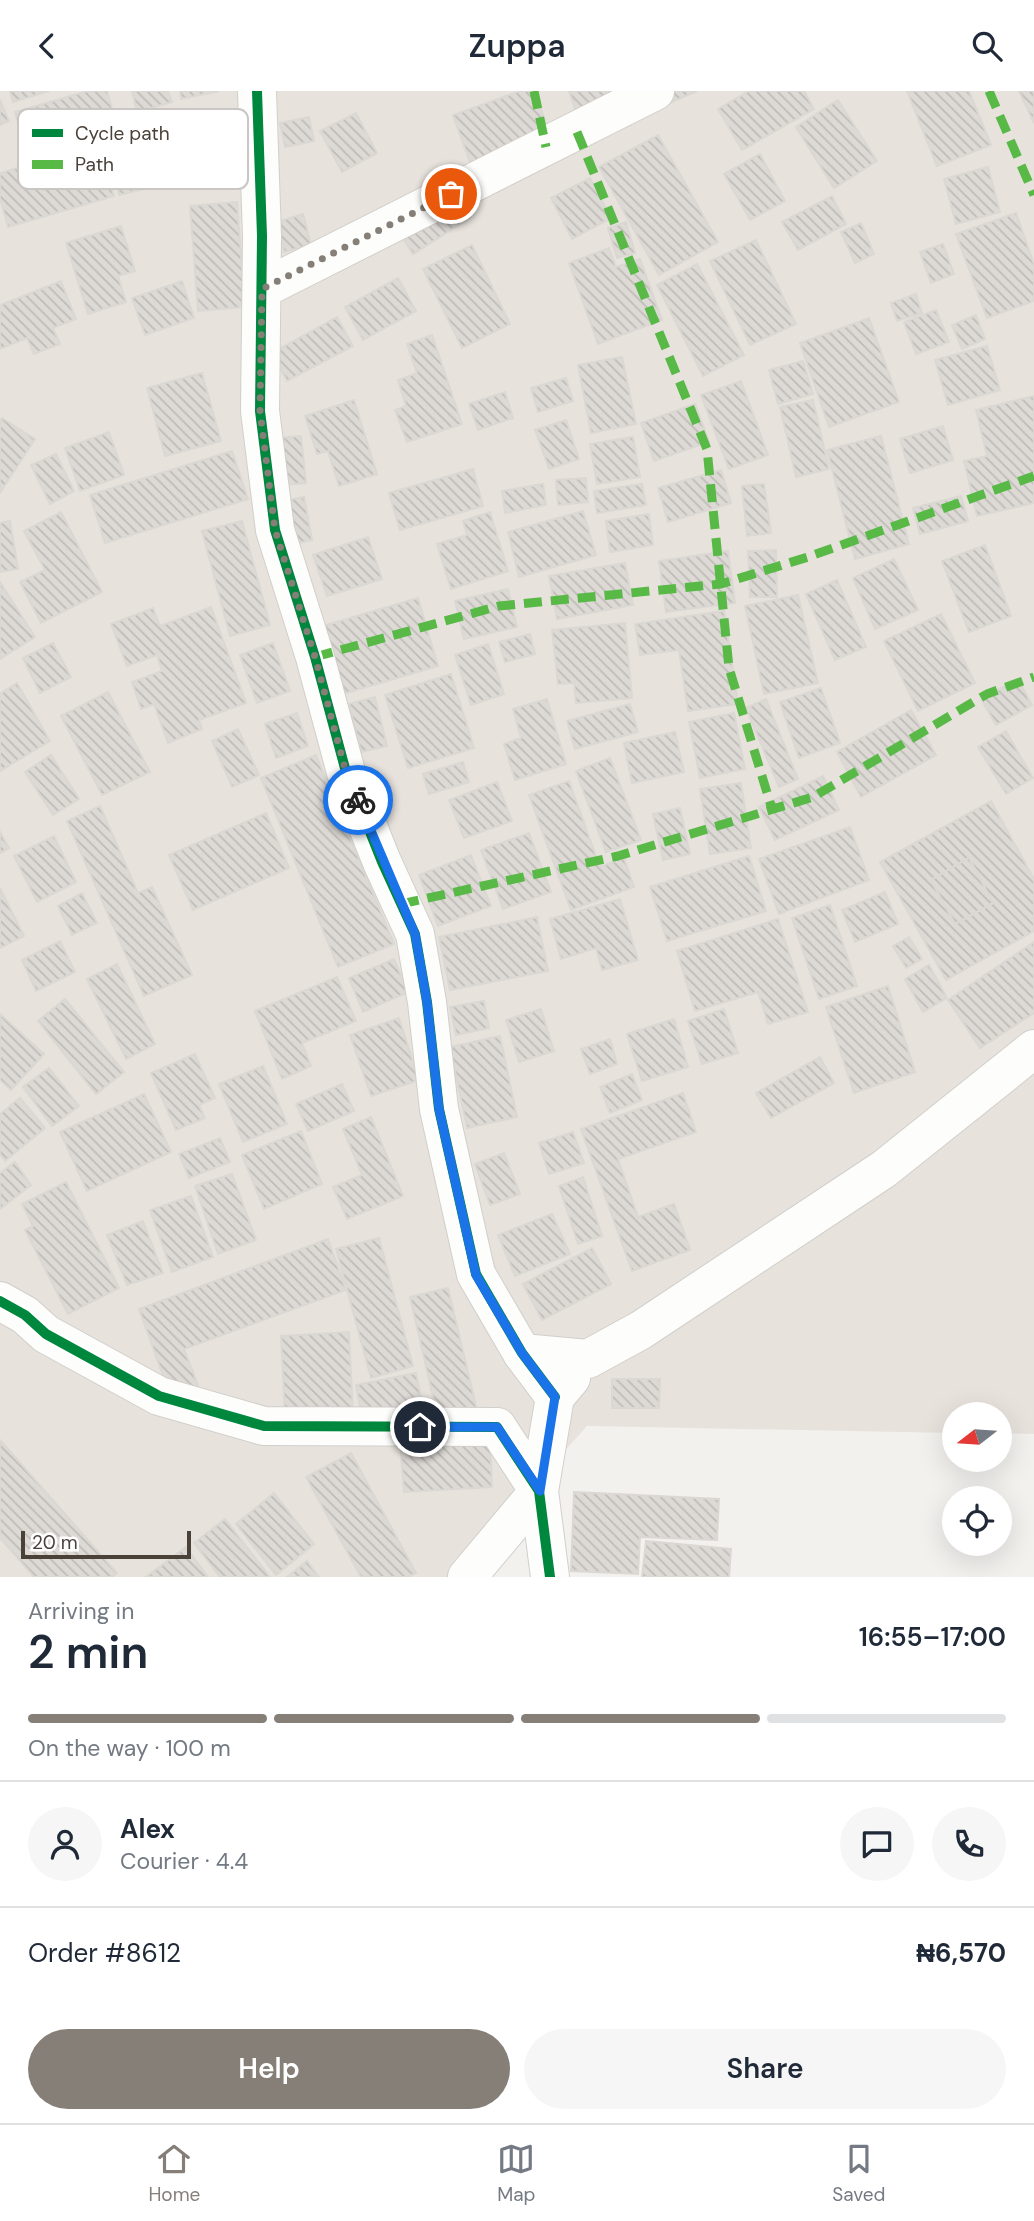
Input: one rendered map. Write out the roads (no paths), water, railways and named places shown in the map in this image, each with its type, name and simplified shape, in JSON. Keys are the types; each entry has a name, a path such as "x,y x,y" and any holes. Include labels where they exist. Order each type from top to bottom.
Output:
{"street":[{"path":"257,91 262,236 260,411 275,530 315,657 346,772 382,862 415,934 427,1002 439,1109 476,1275 522,1353 555,1397"},
{"path":"262,289 655,91"},
{"path":"550,1577 540,1491 555,1397 588,1359 641,1331 884,1169 1034,1049"},
{"path":"0,1301 25,1315 47,1334 159,1396 264,1426 497,1427 540,1491"},
{"path":"522,1353 588,1359"},
{"path":"467,1577 540,1491"}]}
